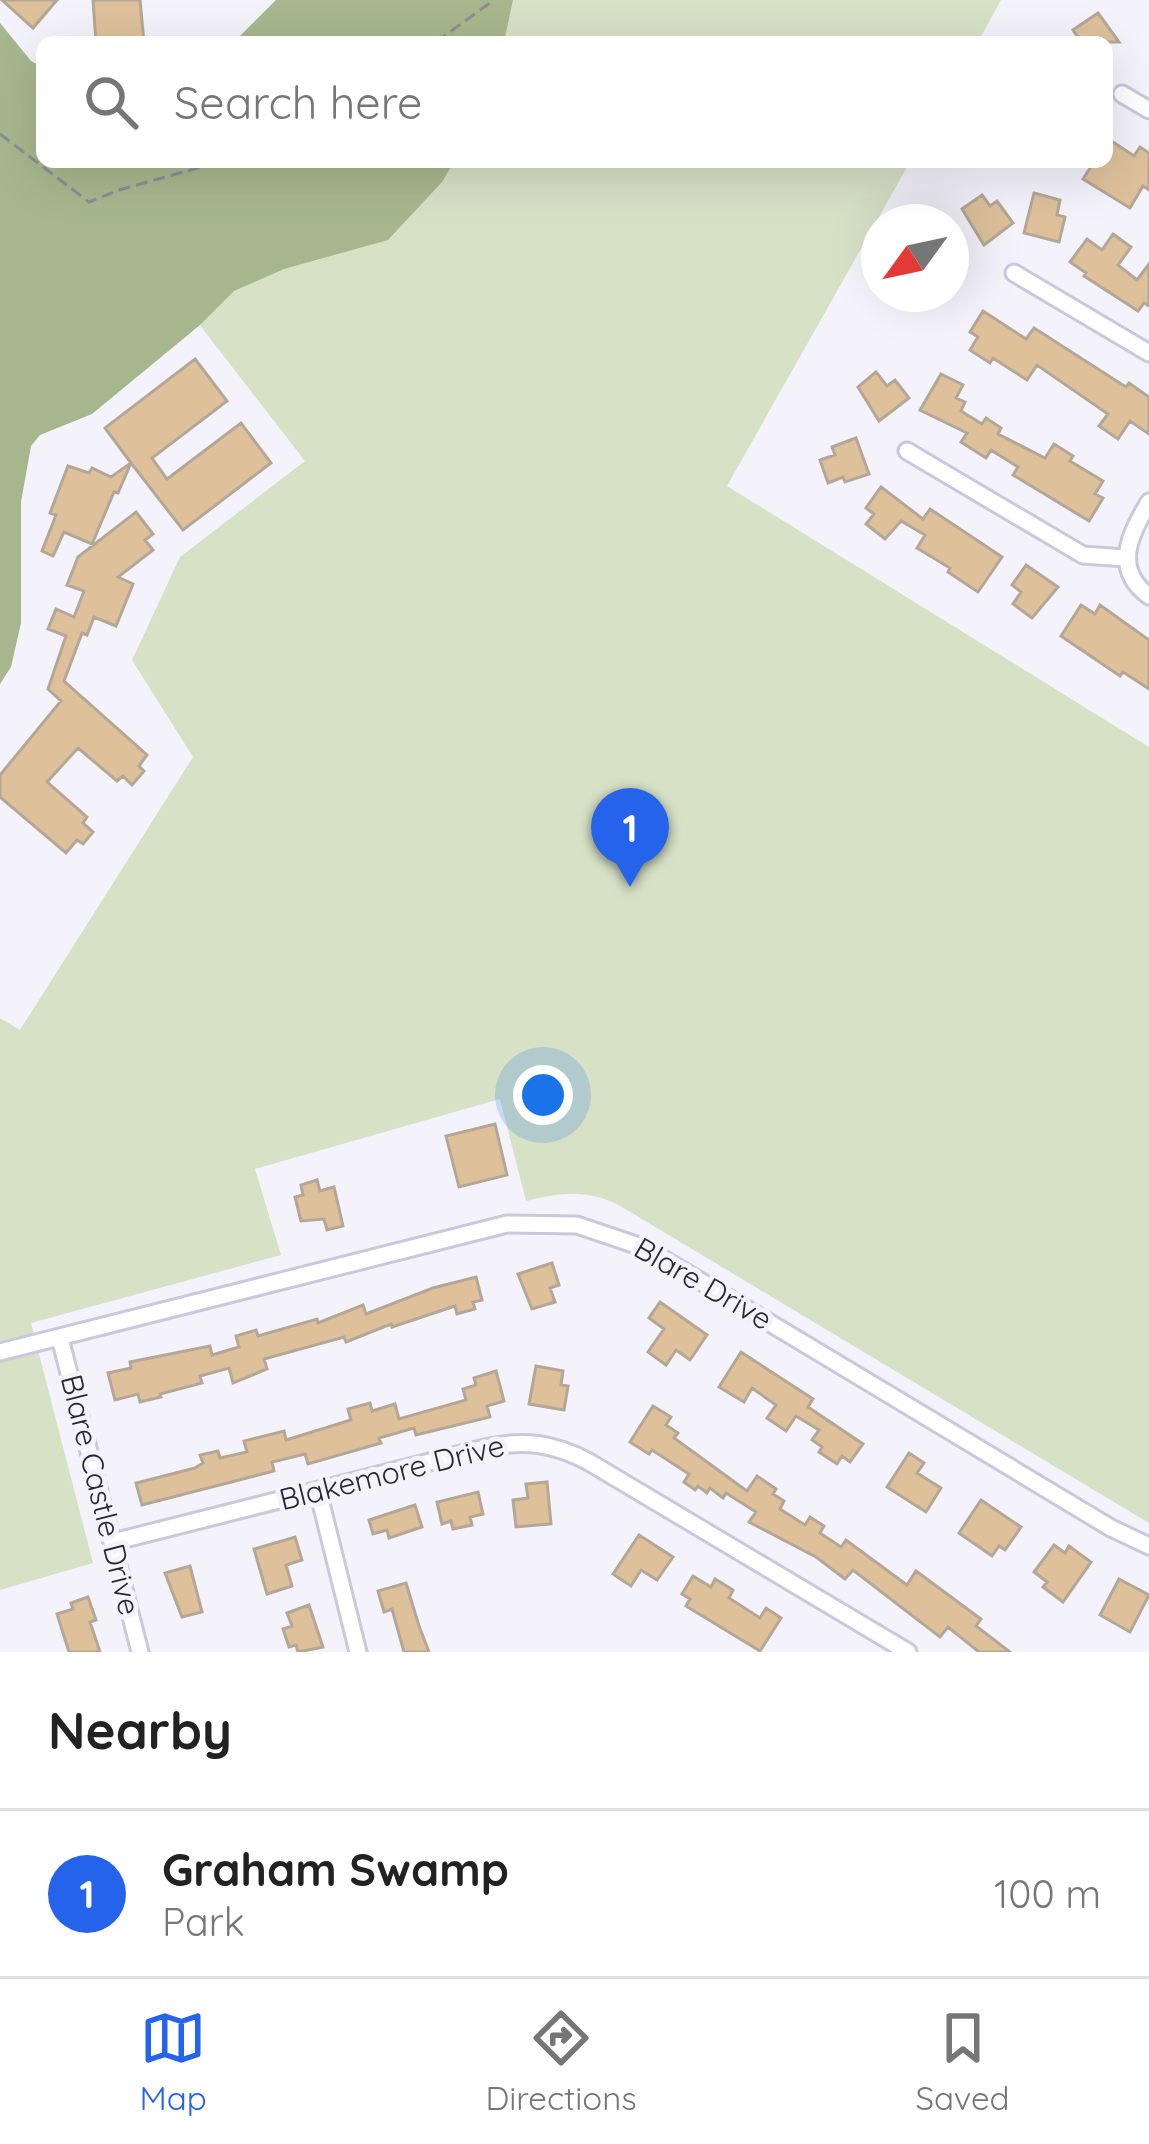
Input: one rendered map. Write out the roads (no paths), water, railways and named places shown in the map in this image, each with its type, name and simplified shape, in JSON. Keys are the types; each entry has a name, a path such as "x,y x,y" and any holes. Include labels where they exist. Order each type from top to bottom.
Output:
{"street":[{"path":"1122,94 1149,110"},
{"path":"1014,273 1149,353"},
{"path":"907,451 1082,555 1126,558"},
{"path":"1149,502 1130,536 1126,558 1132,580 1149,596"},
{"name":"Blare Drive","path":"0,1352 506,1224 578,1225 645,1248 1091,1516 1149,1546"},
{"name":"Blare Castle Drive","path":"60,1338 140,1652"},
{"name":"Blakemore Drive","path":"112,1542 500,1444 550,1445 589,1462 908,1652"},
{"path":"317,1491 358,1652"}],"place":[{"name":"Graham Swamp","path":"630,887"}]}
